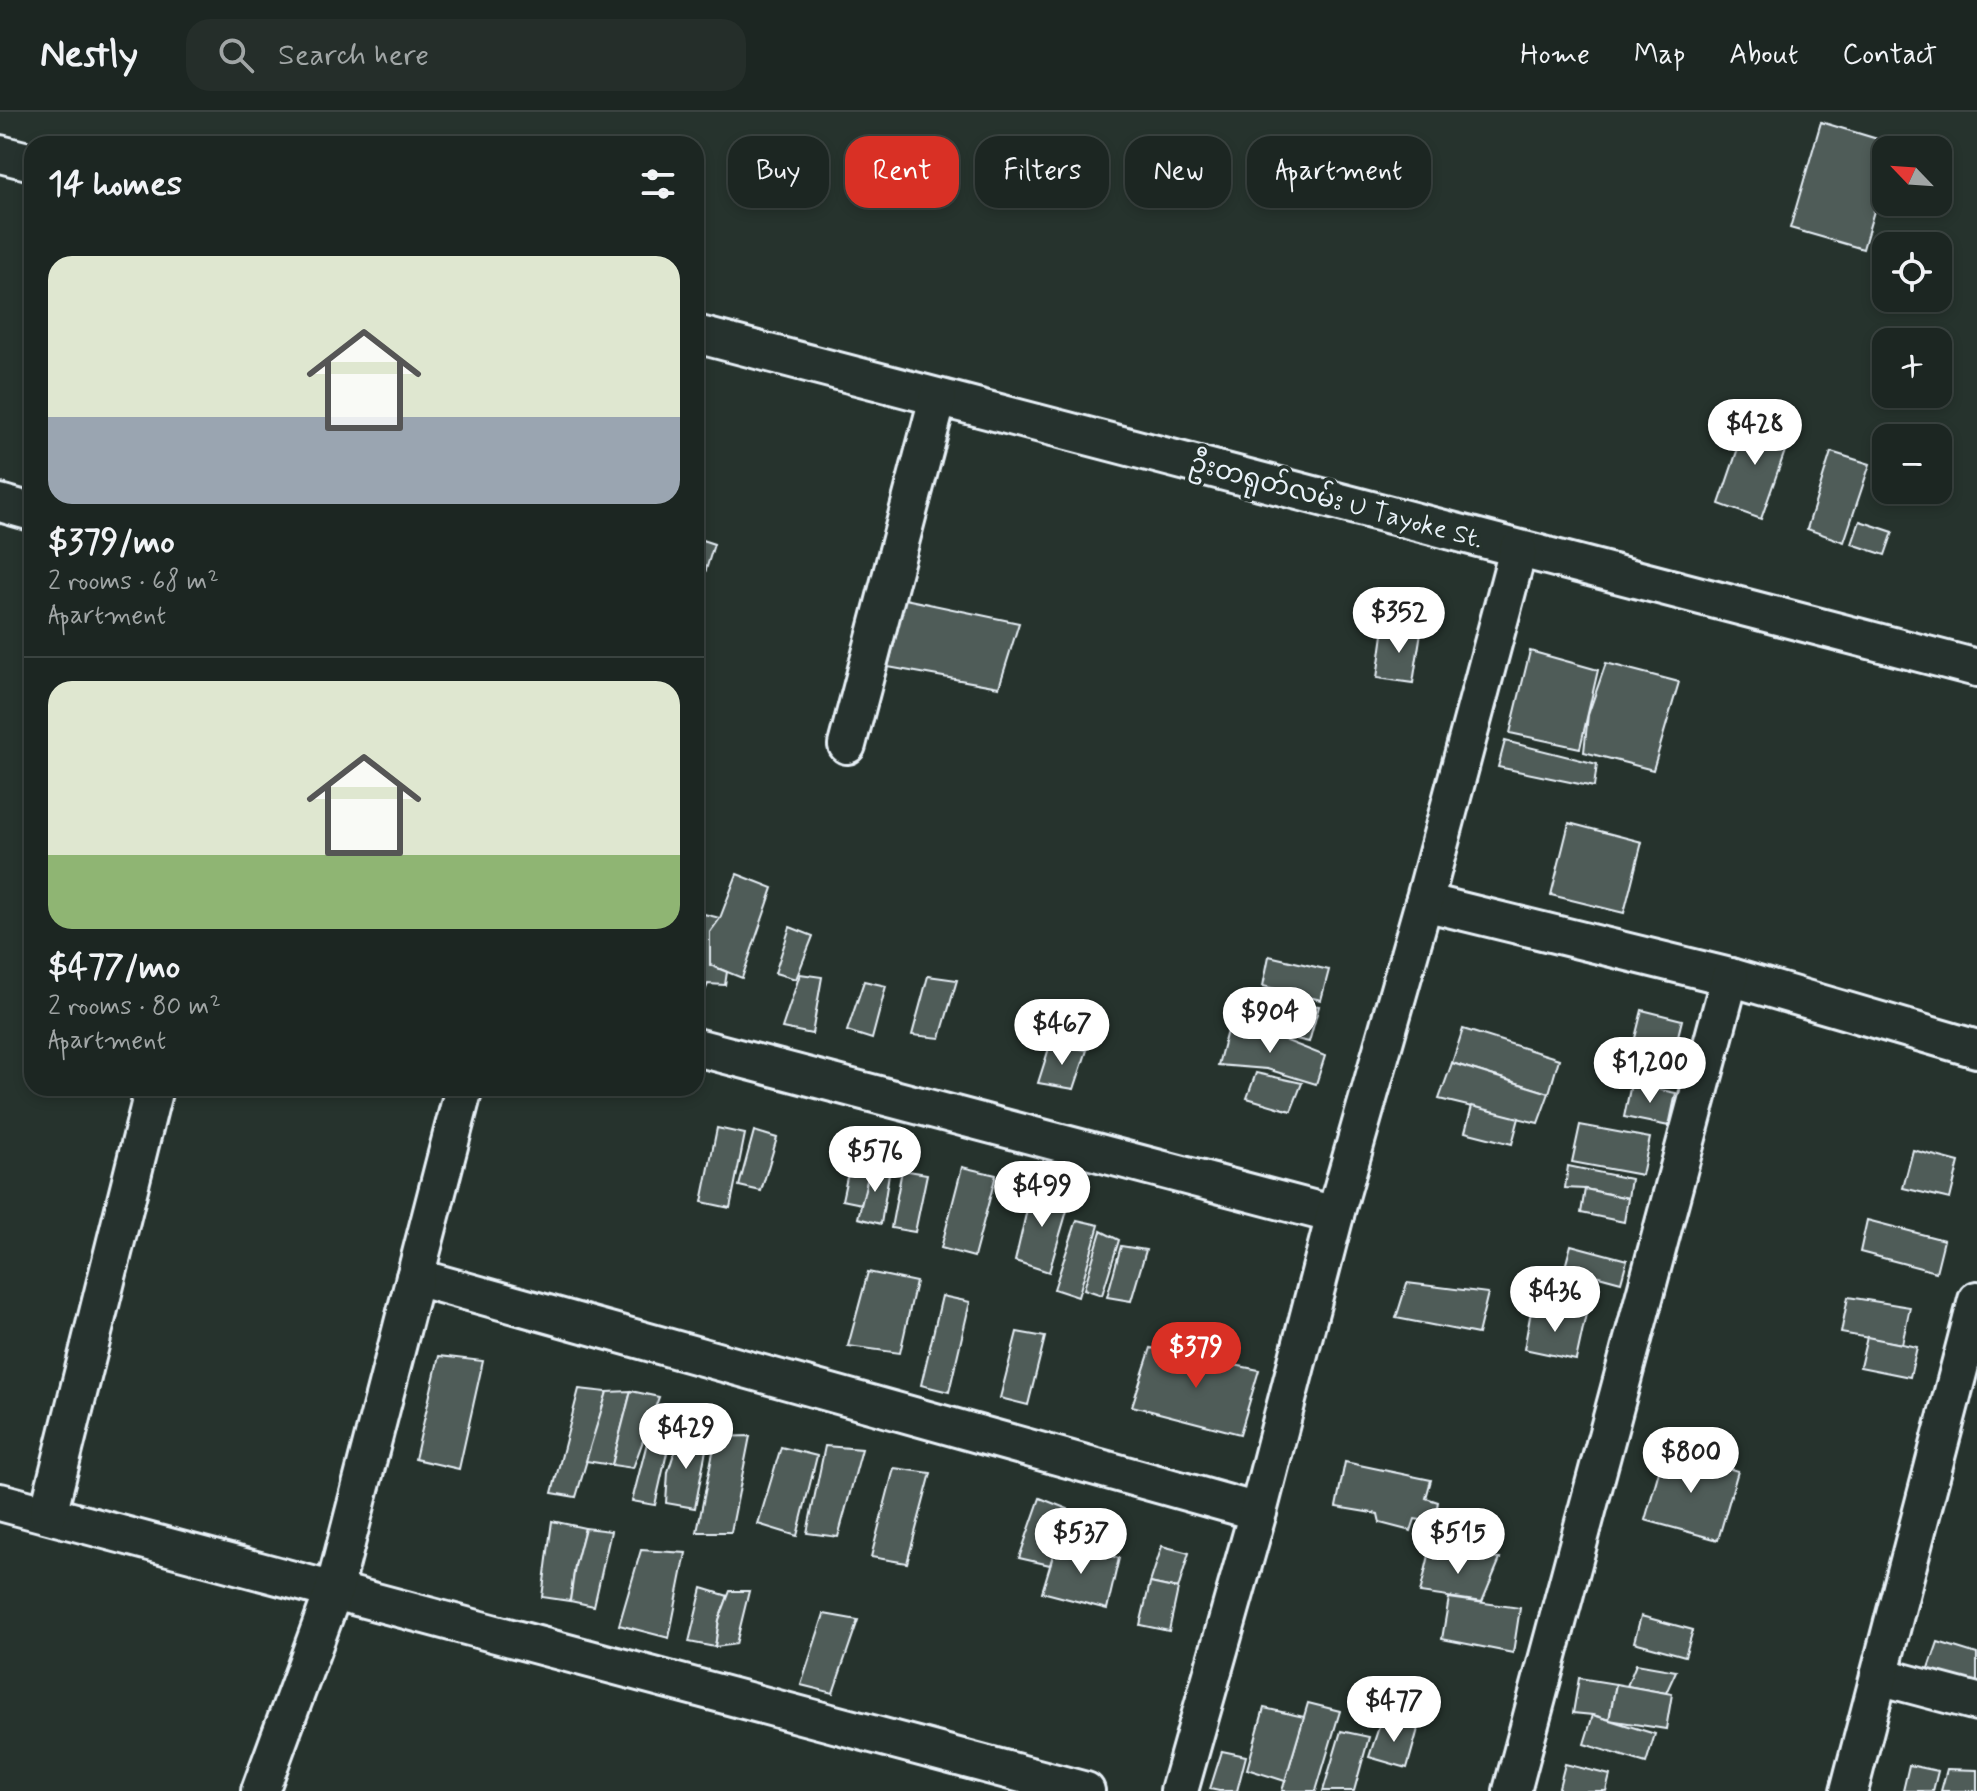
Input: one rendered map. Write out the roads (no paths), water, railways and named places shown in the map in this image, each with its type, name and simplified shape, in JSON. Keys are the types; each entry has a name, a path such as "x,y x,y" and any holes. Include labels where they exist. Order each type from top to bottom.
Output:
{"street":[{"path":"0,154 24,160"},
{"name":"ဦးတရုတ်လမ်း U Tayoke St.","path":"704,336 1977,668"},
{"path":"847,745 938,398"},
{"path":"0,503 24,510"},
{"path":"1179,1791 1258,1512 1335,1215 1424,902 1518,550"},
{"path":"1424,902 1730,977 1977,1049"},
{"path":"1512,1791 1730,977"},
{"path":"704,1049 1335,1215"},
{"path":"48,1514 152,1096"},
{"path":"260,1791 334,1590 462,1096"},
{"path":"415,1277 1258,1512"},
{"path":"1849,1791 1977,1300"},
{"path":"0,1502 1086,1791"},
{"path":"1879,1676 1977,1702"}]}
